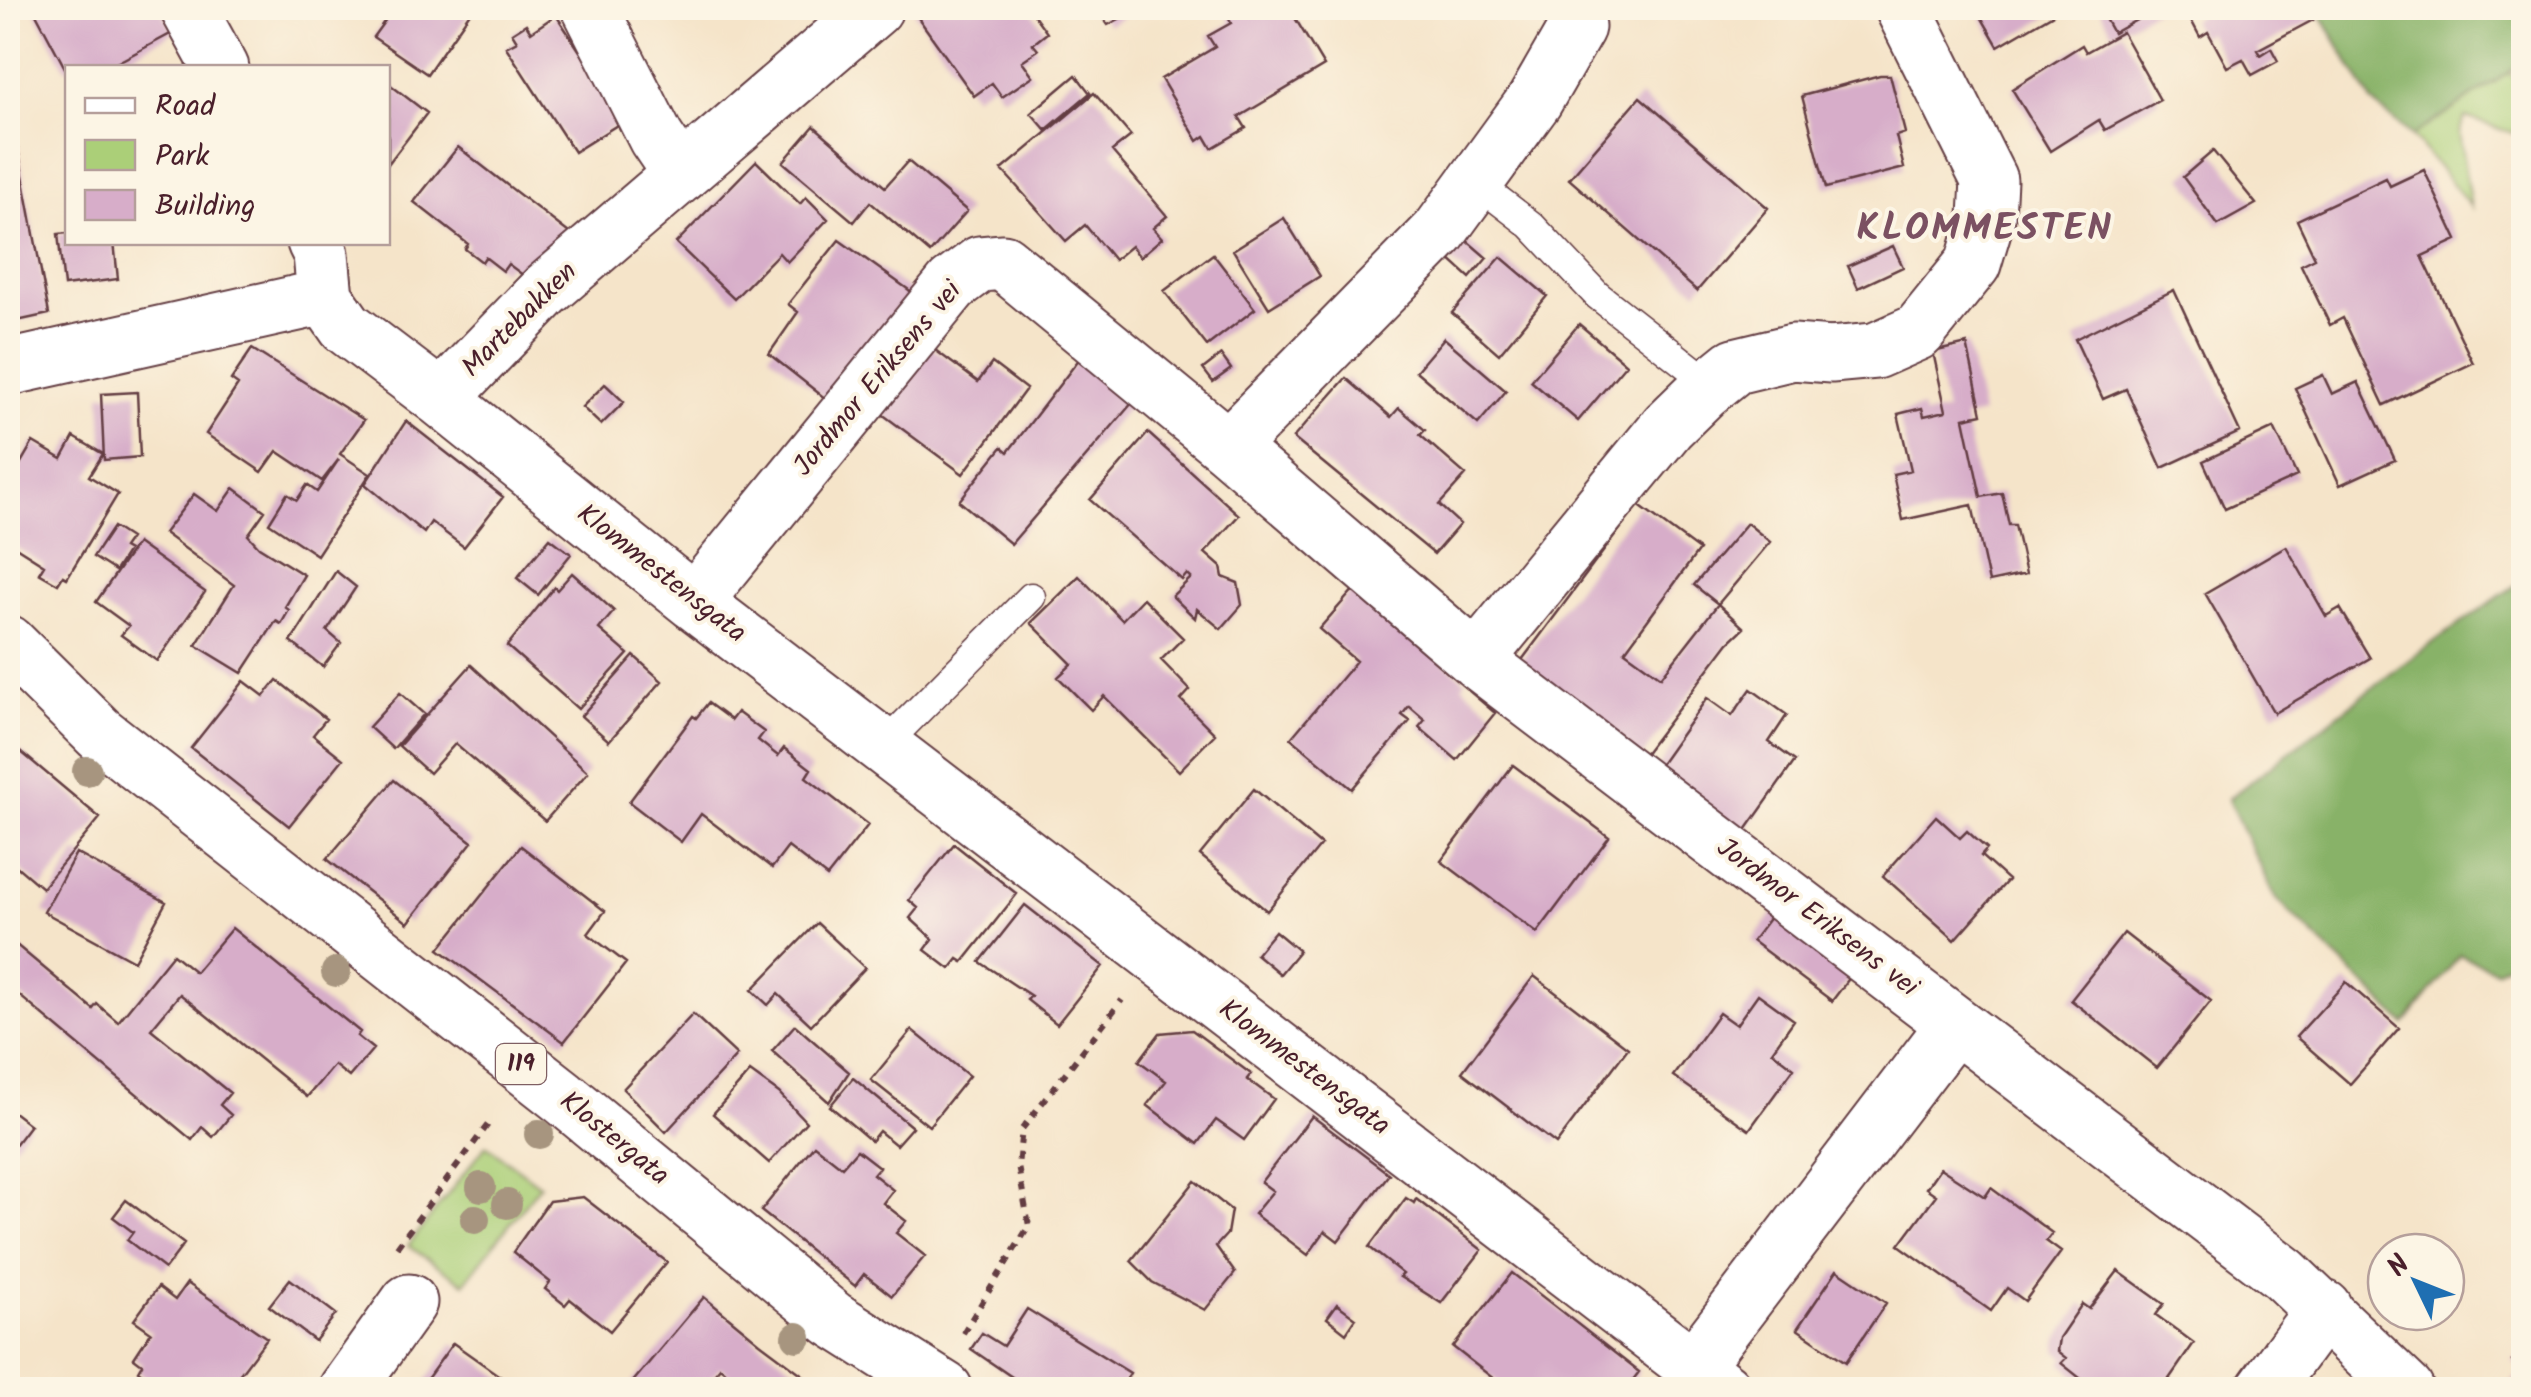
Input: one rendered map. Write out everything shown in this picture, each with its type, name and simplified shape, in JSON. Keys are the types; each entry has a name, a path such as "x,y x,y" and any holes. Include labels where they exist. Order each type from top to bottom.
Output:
{"street":[{"path":"188,8 218,65"},
{"path":"590,8 656,138 681,175"},
{"name":"Martebakken","path":"325,297 346,327 441,399 546,290 875,8"},
{"path":"1476,660 1668,426 1712,385 1736,366 1793,352 1832,356 1875,351 1918,332 1973,264 1987,217 1989,180 1903,8"},
{"path":"1228,447 1439,232 1535,100 1578,27"},
{"path":"8,368 325,297 316,245"},
{"name":"Jordmor Eriksens vei","path":"694,602 952,285 980,264 1004,262 1476,660 2324,1308 2406,1390"},
{"name":"Klommestensgata","path":"441,399 694,602 1709,1378"},
{"name":"Klostergata","path":"8,643 100,734 563,1097 833,1319 951,1365"},
{"name":"Klostergata","path":"8,678 100,734"},
{"path":"1709,1378 1955,1024"},
{"path":"346,1390 409,1302"},
{"path":"2264,1390 2324,1308"}],"lane":[{"path":"1475,182 1530,225 1596,296 1712,385"},
{"path":"884,745 1030,596"}],"path":[{"path":"951,1365 1029,1226 1018,1166 1022,1128 1157,956"},
{"path":"409,1302 384,1263 492,1119"}],"green space":[{"path":"2317,8 2523,8 2523,63 2412,136 2372,102"},
{"path":"2510,72 2523,95 2523,137 2465,117 2459,133 2471,207 2412,136"},
{"path":"2523,580 2523,952 2496,970 2460,955 2405,1024 2275,898 2228,799 2418,653"},
{"path":"486,1145 540,1185 464,1283 408,1246"}],"building":[{"path":"33,8 160,8 174,32 113,65 65,68"},
{"path":"394,8 473,8 427,74 373,37"},
{"path":"920,8 1029,8 1047,33 1033,44 1038,50 1022,61 1033,76 1002,97 992,83 974,96 914,12"},
{"path":"1096,8 1140,8 1108,25"},
{"path":"1229,8 1289,8 1324,66 1239,117 1246,128 1212,148 1205,136 1198,141 1161,79 1215,47 1208,36 1231,23"},
{"path":"1976,8 2049,8 2053,14 1998,46"},
{"path":"2099,8 2158,8 2113,33"},
{"path":"2195,8 2306,8 2313,20 2257,50 2260,55 2271,48 2278,61 2252,75 2243,59 2227,67 2208,32 2200,37 2191,20 2199,16"},
{"path":"556,15 625,120 574,152 506,47 517,41 512,33 526,24 531,32"},
{"path":"2122,32 2160,100 2105,130 2099,120 2050,151 2012,89 2082,45 2086,52"},
{"path":"1076,75 1090,93 1046,130 1031,113"},
{"path":"1890,75 1905,133 1896,136 1904,168 1826,188 1802,96"},
{"path":"390,85 427,113 390,161"},
{"path":"1094,93 1131,136 1112,151 1167,216 1153,228 1162,238 1140,257 1131,246 1114,260 1085,225 1066,241 1002,170"},
{"path":"1640,97 1768,208 1697,291 1569,179"},
{"path":"814,126 885,187 908,161 967,211 930,253 870,202 854,222 783,162"},
{"path":"15,133 49,314 8,323 8,134"},
{"path":"458,147 569,233 531,281 508,264 503,271 485,257 482,262 465,249 468,244 414,202"},
{"path":"2213,151 2256,204 2218,225 2183,177"},
{"path":"756,161 800,204 806,197 828,219 787,262 779,253 734,299 676,243"},
{"path":"2424,170 2457,240 2422,256 2473,363 2384,405 2343,318 2330,325 2301,265 2315,258 2297,220 2386,178 2390,186"},
{"path":"1284,218 1320,276 1269,308 1233,250"},
{"path":"65,233 65,245 114,245 118,279 64,286 58,234"},
{"path":"1465,239 1487,258 1470,278 1448,258"},
{"path":"839,240 916,295 826,399 769,354 798,312 788,304"},
{"path":"1893,246 1903,267 1858,288 1848,266"},
{"path":"1213,254 1255,309 1207,346 1164,291"},
{"path":"1501,257 1547,296 1499,354 1452,313"},
{"path":"2174,290 2240,432 2162,468 2126,389 2103,399 2075,339"},
{"path":"1579,324 1626,364 1578,421 1531,381"},
{"path":"1444,338 1506,391 1478,424 1416,371"},
{"path":"927,344 978,382 992,363 1026,389 963,474 878,411"},
{"path":"1967,344 1982,414 1964,418 1981,497 2002,493 2009,525 2015,525 2026,574 1989,582 1972,505 1903,520 1893,474 1911,470 1898,414 1922,408 1924,416 1946,411 1933,352"},
{"path":"252,349 364,420 340,454 370,474 317,555 269,523 287,494 297,500 307,485 317,492 339,459 322,481 277,451 262,472 206,434 238,385 231,380"},
{"path":"1221,355 1231,369 1213,382 1203,369"},
{"path":"1080,358 1133,402 1011,544 959,501 1002,447 1008,452"},
{"path":"2323,375 2332,394 2358,382 2395,460 2340,485 2295,388"},
{"path":"1346,378 1391,417 1399,408 1425,430 1420,435 1466,475 1439,505 1460,524 1434,554 1293,438"},
{"path":"605,384 624,402 601,425 582,407"},
{"path":"137,392 140,457 104,460 101,394"},
{"path":"406,421 503,497 464,547 431,522 424,533 365,484"},
{"path":"2274,428 2297,476 2225,509 2203,461"},
{"path":"1148,433 1239,515 1205,553 1221,567 1223,577 1238,583 1242,605 1221,629 1197,609 1195,618 1172,596 1191,578 1187,574 1182,580 1090,500"},
{"path":"74,437 103,454 89,476 118,494 67,578 63,576 58,584 39,573 44,565 8,542 8,485 33,442 62,459"},
{"path":"234,488 265,511 248,535 259,547 304,575 285,607 289,610 281,624 276,621 242,673 196,645 234,585 164,533 194,494 218,511"},
{"path":"1638,505 1699,550 1625,651 1661,677 1718,604 1744,628 1729,642 1641,758 1516,668"},
{"path":"1747,523 1770,542 1718,604 1694,585"},
{"path":"113,527 130,538 123,548 128,551 115,571 93,557"},
{"path":"550,538 571,554 538,595 517,578"},
{"path":"137,543 205,592 157,661 121,635 129,626 96,602"},
{"path":"2286,546 2326,616 2340,608 2370,658 2274,713 2205,593"},
{"path":"336,571 356,587 327,631 341,643 323,667 291,642"},
{"path":"572,573 614,611 599,629 628,654 578,709 507,646 554,587 557,590"},
{"path":"1079,576 1122,620 1143,598 1183,638 1161,660 1190,690 1181,700 1215,734 1179,771 1104,696 1091,710 1058,677 1072,664 1031,623"},
{"path":"1355,588 1466,681 1462,685 1495,713 1457,760 1419,727 1425,720 1409,706 1402,715 1410,721 1352,789 1291,738 1356,661 1319,629"},
{"path":"634,656 662,681 609,741 581,716"},
{"path":"471,665 588,772 545,821 455,744 429,773 399,746"},
{"path":"277,680 326,719 313,735 343,759 289,826 191,748 244,681 264,696"},
{"path":"1751,689 1787,715 1769,742 1795,761 1744,833 1656,770 1707,698 1732,716"},
{"path":"400,693 424,714 393,749 369,727"},
{"path":"708,703 731,720 737,712 764,732 758,740 778,756 784,748 811,769 806,777 868,825 827,877 788,847 772,868 701,814 681,842 629,802 693,716 696,718"},
{"path":"20,751 100,818 42,888 8,859 8,752"},
{"path":"1513,765 1609,837 1537,933 1441,861"},
{"path":"394,780 472,842 408,923 327,859"},
{"path":"1254,789 1321,845 1267,911 1200,855"},
{"path":"1936,816 1960,838 1967,831 1987,849 1981,856 2008,880 1955,940 1883,876"},
{"path":"954,844 1017,894 963,962 958,959 950,969 925,950 933,939 910,918 918,908 909,900"},
{"path":"521,846 605,911 588,934 626,963 564,1042 439,949"},
{"path":"76,853 166,902 134,961 44,912"},
{"path":"1025,905 1103,966 1057,1024 1027,1000 1031,996 980,962"},
{"path":"1774,912 1854,972 1832,1001 1752,941"},
{"path":"817,923 865,968 811,1025 778,994 768,1005 752,990"},
{"path":"232,928 360,1032 357,1036 373,1049 349,1077 334,1065 307,1097 180,994 151,1029 230,1093 220,1105 231,1115 213,1137 202,1127 192,1140 8,986 8,938 93,1009 97,1004 118,1022 173,954 195,972"},
{"path":"1275,931 1299,951 1280,974 1256,954"},
{"path":"2124,933 2211,1001 2157,1068 2071,1000"},
{"path":"1534,976 1628,1048 1556,1144 1462,1072"},
{"path":"2346,982 2399,1028 2350,1084 2296,1037"},
{"path":"1758,994 1794,1020 1772,1051 1794,1068 1749,1130 1673,1076 1719,1013 1736,1025"},
{"path":"693,1014 737,1055 666,1132 623,1089"},
{"path":"795,1025 849,1072 829,1102 772,1051"},
{"path":"912,1030 969,1076 929,1126 871,1080"},
{"path":"1192,1030 1251,1074 1247,1079 1274,1099 1244,1140 1216,1120 1198,1144 1147,1105 1166,1081 1139,1061 1160,1033"},
{"path":"750,1072 779,1093 806,1122 769,1163 713,1114"},
{"path":"853,1078 912,1127 896,1145 879,1131 871,1141 830,1106"},
{"path":"8,1108 30,1125 11,1150 8,1148"},
{"path":"1312,1116 1389,1174 1338,1241 1325,1231 1308,1255 1254,1214 1273,1191 1261,1182"},
{"path":"814,1145 842,1167 857,1150 879,1167 873,1174 893,1190 883,1203 906,1221 896,1233 925,1256 892,1296 864,1274 855,1286 761,1211"},
{"path":"1940,1168 1985,1197 1991,1188 2052,1233 2046,1241 2061,1252 2025,1301 2007,1288 1991,1311 1899,1245 1936,1195 1926,1188"},
{"path":"1195,1181 1231,1210 1227,1234 1216,1246 1235,1273 1205,1310 1152,1282 1131,1261"},
{"path":"583,1197 667,1262 610,1331 570,1299 565,1305 545,1289 550,1282 513,1252 549,1201"},
{"path":"1406,1198 1414,1203 1416,1199 1482,1250 1441,1303 1400,1277 1403,1274 1369,1247"},
{"path":"126,1200 184,1244 165,1269 127,1240 133,1232 113,1217"},
{"path":"1837,1270 1886,1303 1846,1362 1797,1329"},
{"path":"2118,1271 2164,1304 2156,1315 2194,1343 2169,1379 2184,1390 2095,1390 2061,1363 2066,1358 2057,1351 2059,1338 2082,1304 2089,1309"},
{"path":"1512,1273 1639,1372 1625,1390 1508,1390 1453,1347"},
{"path":"290,1279 336,1314 315,1341 269,1306"},
{"path":"187,1283 267,1338 233,1383 242,1390 163,1390 138,1371 142,1364 134,1358 151,1332 134,1320 158,1287 175,1300"},
{"path":"704,1297 823,1390 722,1390 732,1377 720,1367 701,1390 626,1390"},
{"path":"1337,1304 1356,1318 1346,1333 1327,1318"},
{"path":"1027,1309 1130,1373 1120,1390 1031,1390 971,1349 982,1333 1003,1346"},
{"path":"453,1343 504,1379 496,1390 419,1390"},
{"path":"2524,1350 2524,1390 2504,1390 2522,1371 2513,1361"}],"district":[{"name":"KLOMMESTEN","path":"1985,230"}]}
